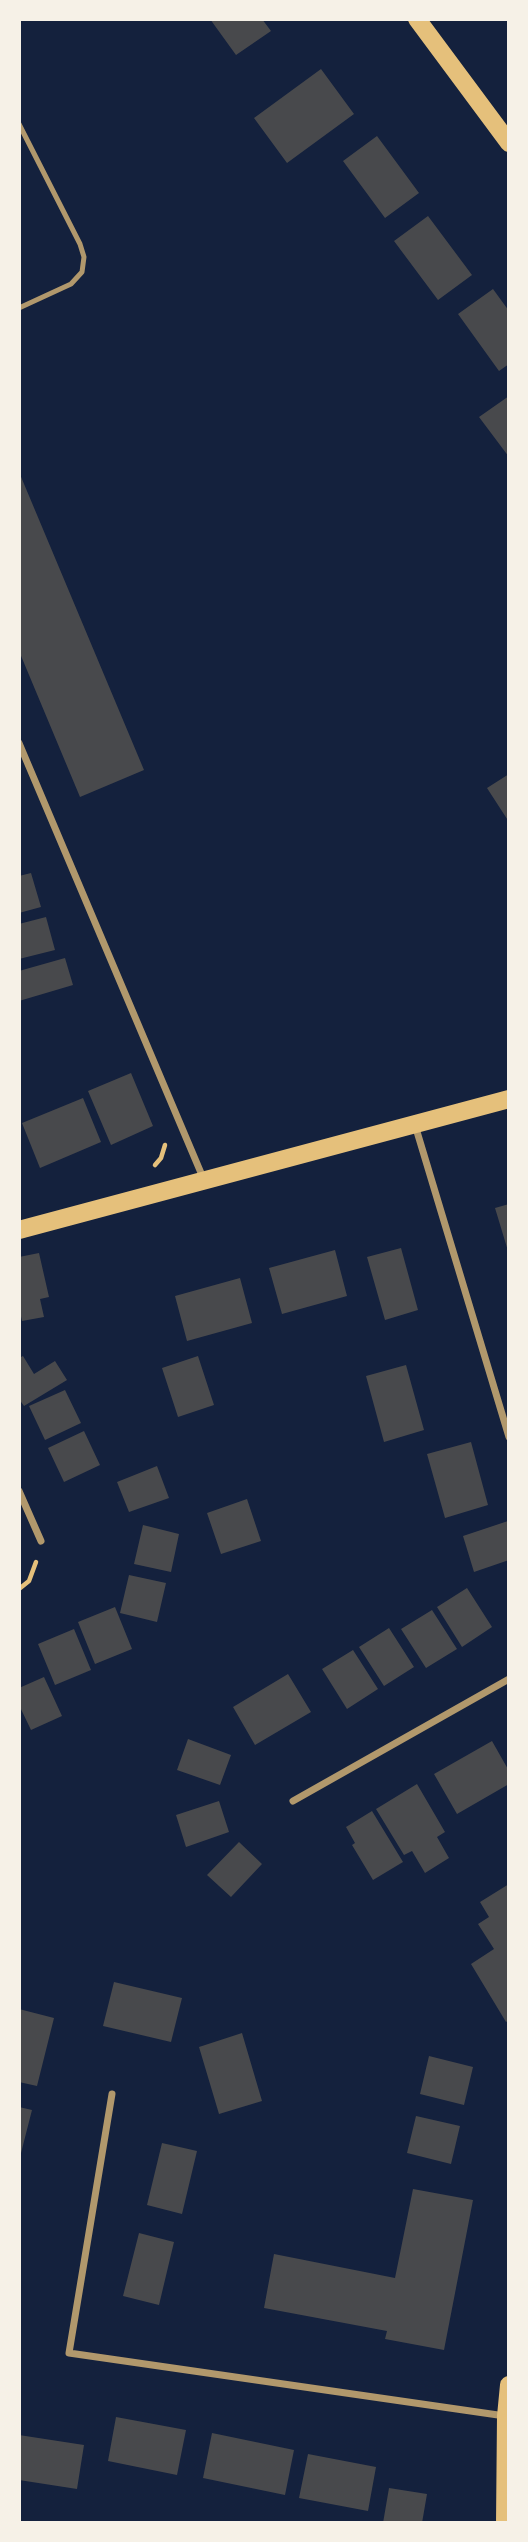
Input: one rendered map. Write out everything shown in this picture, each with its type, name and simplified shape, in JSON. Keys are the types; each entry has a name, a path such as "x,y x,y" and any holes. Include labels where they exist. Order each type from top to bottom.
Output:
{"main road":[{"path":"417,19 509,143"},
{"path":"19,1230 509,1099"},
{"path":"505,2523 506,2416 509,2385"}],"street":[{"path":"19,743 204,1180"},
{"path":"414,1124 509,1437"},
{"path":"19,1491 41,1541"},
{"path":"293,1801 509,1679"},
{"path":"112,2094 69,2353 506,2416"}],"lane":[{"path":"19,124 80,244 84,257 82,272 71,284 19,308"}],"path":[{"path":"19,1589 29,1581 41,1541"}],"building":[{"path":"210,19 262,19 271,31 236,55"},
{"path":"321,69 354,114 287,163 254,118"},
{"path":"377,136 419,193 385,218 343,161"},
{"path":"428,216 472,275 438,300 394,241"},
{"path":"493,289 509,311 509,364 499,371 458,314"},
{"path":"509,396 509,457 479,417"},
{"path":"19,472 144,770 80,797 19,651"},
{"path":"509,774 509,822 487,788"},
{"path":"31,873 41,907 19,913 19,876"},
{"path":"46,917 55,950 19,959 19,924"},
{"path":"65,958 73,985 19,1001 19,971"},
{"path":"131,1073 153,1126 111,1145 88,1091"},
{"path":"83,1098 101,1142 40,1168 22,1123"},
{"path":"509,1204 509,1251 508,1251 495,1208"},
{"path":"401,1248 418,1310 385,1320 367,1257"},
{"path":"335,1250 347,1296 282,1314 269,1268"},
{"path":"39,1253 49,1297 40,1299 44,1317 22,1321 19,1307 19,1257"},
{"path":"240,1278 252,1323 187,1341 175,1296"},
{"path":"23,1356 34,1374 55,1361 67,1380 24,1406 19,1399 19,1358"},
{"path":"198,1356 214,1405 178,1417 162,1368"},
{"path":"406,1365 424,1430 384,1442 366,1376"},
{"path":"65,1390 81,1423 45,1440 29,1406"},
{"path":"84,1431 100,1465 64,1482 48,1448"},
{"path":"471,1442 488,1505 445,1518 427,1454"},
{"path":"157,1466 169,1498 129,1512 117,1482"},
{"path":"247,1499 261,1541 221,1554 207,1513"},
{"path":"508,1521 509,1560 474,1572 463,1536"},
{"path":"143,1525 179,1534 171,1572 134,1564"},
{"path":"129,1575 166,1583 157,1622 120,1613"},
{"path":"467,1588 492,1627 462,1647 437,1607"},
{"path":"115,1607 132,1649 95,1664 78,1622"},
{"path":"432,1610 457,1649 426,1668 401,1629"},
{"path":"389,1628 414,1667 384,1686 359,1647"},
{"path":"74,1629 91,1670 55,1685 38,1644"},
{"path":"353,1650 378,1689 347,1709 322,1669"},
{"path":"288,1674 311,1712 255,1745 233,1707"},
{"path":"44,1677 62,1716 31,1730 19,1705 19,1688"},
{"path":"188,1739 231,1755 220,1785 177,1770"},
{"path":"492,1741 509,1771 509,1784 457,1814 434,1774"},
{"path":"417,1784 445,1832 437,1837 449,1858 425,1873 412,1851 404,1855 376,1809"},
{"path":"219,1801 229,1832 186,1847 176,1815"},
{"path":"372,1811 403,1862 373,1880 352,1845 355,1843 346,1827"},
{"path":"239,1842 262,1864 231,1897 207,1875"},
{"path":"509,1884 509,2020 506,2022 471,1964 494,1949 478,1924 489,1917 480,1902"},
{"path":"114,1982 182,1998 171,2042 103,2026"},
{"path":"19,2009 54,2018 37,2086 19,2082"},
{"path":"242,2033 262,2101 219,2114 199,2047"},
{"path":"429,2056 473,2067 464,2105 420,2094"},
{"path":"19,2107 32,2110 20,2157 19,2157"},
{"path":"416,2116 460,2126 451,2164 407,2153"},
{"path":"162,2143 197,2151 182,2214 147,2205"},
{"path":"413,2189 473,2200 444,2350 385,2339 387,2331 264,2308 274,2254 395,2278"},
{"path":"139,2233 174,2242 159,2305 123,2296"},
{"path":"116,2417 186,2430 177,2475 108,2461"},
{"path":"212,2433 294,2450 285,2495 203,2478"},
{"path":"19,2435 84,2445 77,2489 19,2480"},
{"path":"308,2454 376,2467 368,2511 299,2498"},
{"path":"389,2488 427,2494 422,2523 383,2523"}]}
